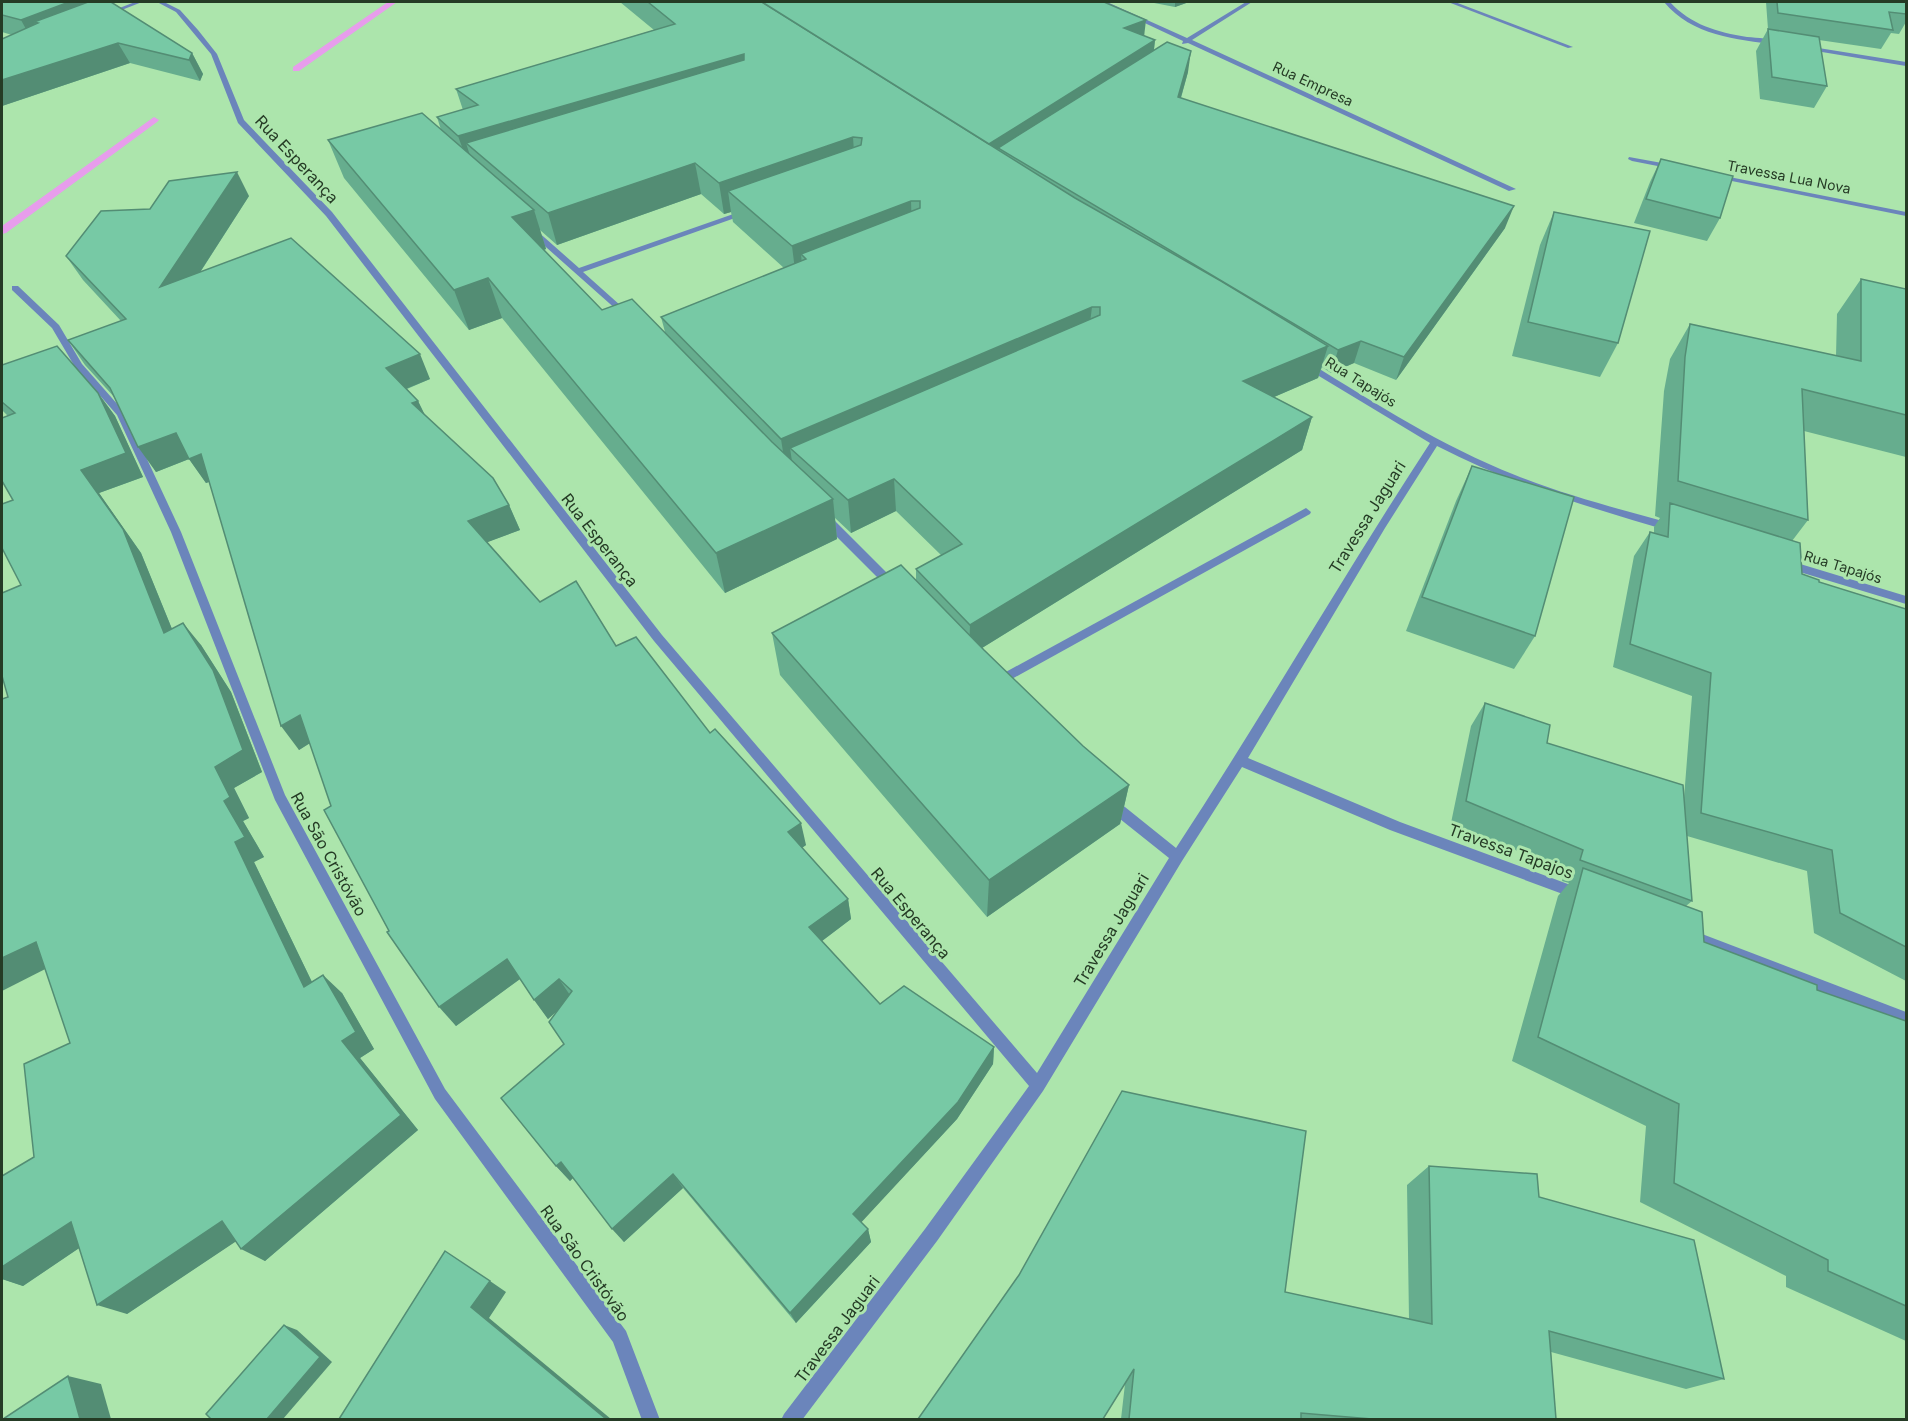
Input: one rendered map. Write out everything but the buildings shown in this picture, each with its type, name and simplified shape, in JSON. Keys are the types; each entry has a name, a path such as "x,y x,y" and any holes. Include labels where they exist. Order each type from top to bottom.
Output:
{"street":[{"path":"96,18 139,2"},
{"name":"Rua Esperança","path":"160,2 178,11 196,31 214,54 241,122 329,214 658,638 1038,1086"},
{"name":"Rua Empresa","path":"1103,2 1512,189"},
{"path":"1179,46 1249,2"},
{"path":"1451,2 1570,46"},
{"path":"1667,2 1673,10 1690,23 1729,35 1784,44"},
{"path":"1795,46 1906,64"},
{"path":"1632,159 1678,168"},
{"name":"Travessa Lua Nova","path":"1712,175 1906,214"},
{"path":"579,272 758,208"},
{"path":"522,223 636,325"},
{"name":"Rua São Cristóvão","path":"15,288 57,327 78,365 121,414 180,543 225,651 279,796 440,1094 620,1338 651,1419"},
{"name":"Rua Tapajós","path":"1298,358 1376,408 1436,441 1511,477 1687,532"},
{"name":"Travessa Jaguari","path":"790,1419 931,1235 1038,1086 1177,857 1240,760 1381,526 1436,441"},
{"path":"816,510 903,596"},
{"path":"995,694 988,687 1306,512"},
{"name":"Rua Tapajós","path":"1772,559 1906,600"},
{"name":"Travessa Tapajos","path":"1240,760 1395,826 1591,899"},
{"path":"1099,794 1177,857"},
{"path":"1678,931 1906,1019"}],"waterway":[{"path":"296,69 393,2"},
{"path":"2,231 154,120"}]}
